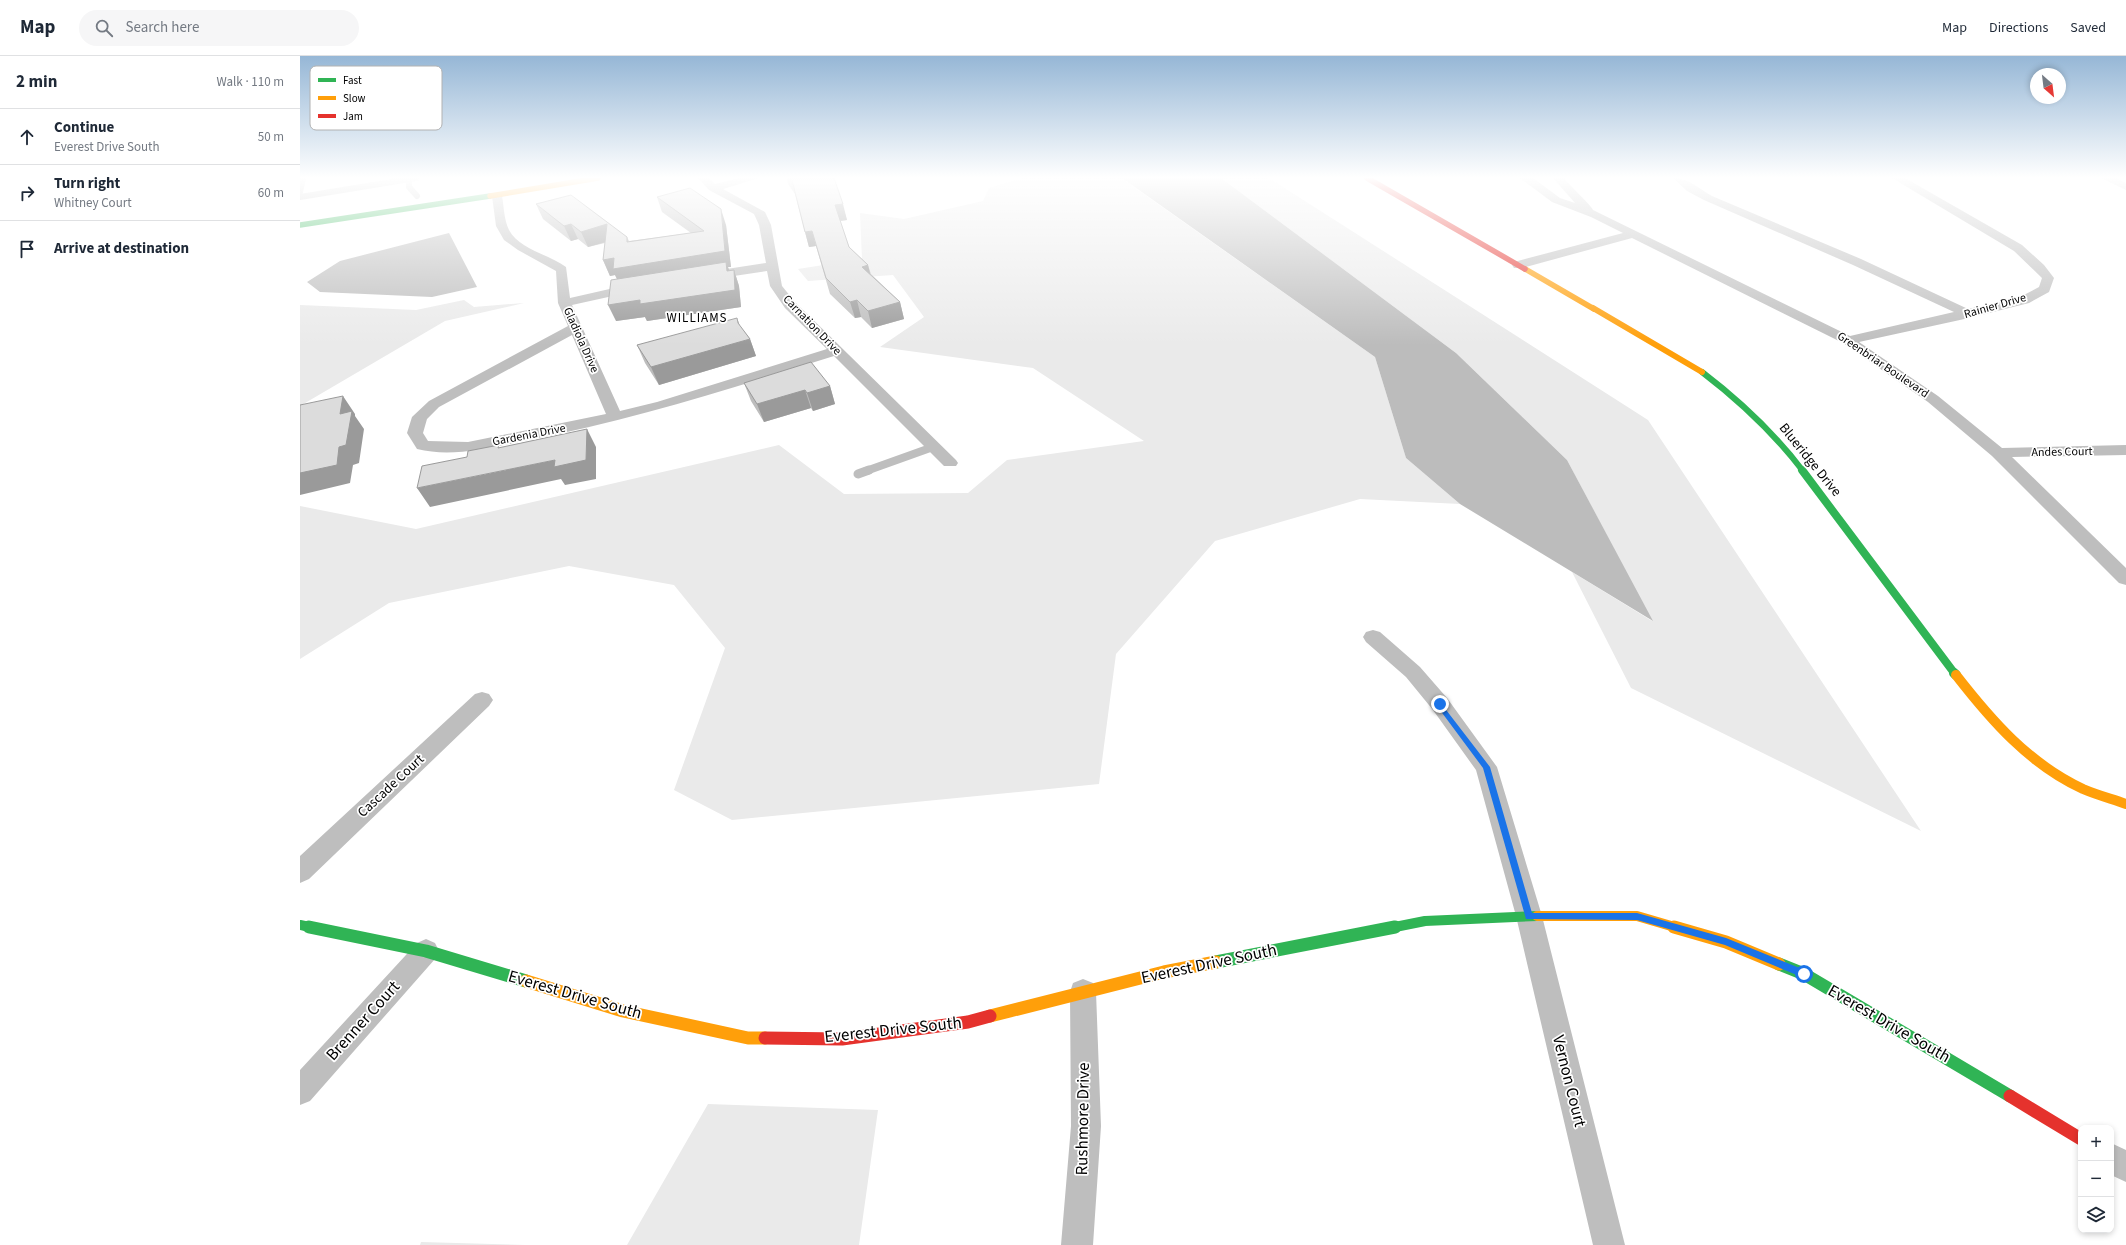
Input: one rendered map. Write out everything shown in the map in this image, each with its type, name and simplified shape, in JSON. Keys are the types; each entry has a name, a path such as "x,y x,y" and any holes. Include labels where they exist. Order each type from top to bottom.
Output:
{"street":[{"name":"Gladiola Drive","path":"506,233 522,248 552,261 562,270 564,302 614,417"},
{"name":"Carnation Drive","path":"767,233 776,286 790,305 950,463"},
{"name":"Blueridge Drive","path":"1463,233 1691,364 1734,396 1782,443 1981,708 2016,745 2050,771 2078,787 2126,804"},
{"path":"1791,233 1858,262 1968,314"},
{"name":"Rainier Drive","path":"1848,340 1968,314 2024,300 2045,288 2048,278 2040,268 2018,248 1993,233"},
{"path":"1518,265 1634,234"},
{"name":"Greenbriar Boulevard","path":"1634,234 1848,340 1933,399 1998,453 2126,579"},
{"path":"697,278 773,266"},
{"path":"564,302 651,284"},
{"name":"Gardenia Drive","path":"575,328 434,404 420,417 415,432 423,446 468,447 614,417 662,405 836,351"},
{"name":"Andes Court","path":"1998,453 2126,450"},
{"name":"Vernon Court","path":"1373,637 1413,672 1440,704 1486,767 1528,916 1609,1245"},
{"name":"Cascade Court","path":"300,872 482,700"},
{"name":"Everest Drive South","path":"300,924 426,951 623,1011 748,1038 842,1039 960,1023 1164,972 1425,921 1528,916 1637,916 1726,942 1804,974 1925,1044 2078,1137"},
{"name":"Brenner Court","path":"300,1091 426,951"},
{"name":"Rushmore Drive","path":"1077,1245 1086,1126 1083,992"},
{"path":"2114,1160 2126,1167"}],"lane":[{"path":"858,474 933,447"}],"shaded area":[{"path":"449,233 477,287 432,297 320,292 307,282 340,261"},
{"path":"861,233 1200,233 1375,357 1406,458 1460,504 1360,499 1215,541 1116,654 1099,784 732,820 674,790 725,648 674,585 569,566 389,603 300,659 300,506 416,529 779,445 844,494 968,493 1007,460 1144,441 1033,368 880,347 924,317 893,275 808,281 798,269 862,259"},
{"path":"1200,233 1296,233 1456,353 1567,460 1653,621 1460,504 1406,458 1375,357"},
{"path":"1296,233 1356,233 1648,420 1921,831 1631,688 1572,572 1652,621 1567,460 1456,353"},
{"path":"464,300 474,307 524,303 445,321 300,406 300,305 416,310"},
{"path":"708,1104 878,1110 859,1245 627,1245"},
{"path":"421,1242 525,1245 420,1245"}],"building":[{"path":"606,233 622,233 627,237 627,242 687,233 723,233 725,251 613,269 614,258 603,260"},
{"path":"813,233 844,233 849,247 868,265 862,267 900,302 868,311 857,300 850,302 826,278"},
{"path":"726,262 727,271 734,270 735,290 640,304 640,300 608,305 611,280"},
{"path":"737,318 738,323 750,339 651,367 637,345"},
{"path":"811,362 830,386 807,393 805,390 757,404 744,383"},
{"path":"343,396 340,414 352,411 346,445 339,447 337,465 300,473 300,405"},
{"path":"587,429 586,460 554,467 555,460 417,488 422,466 467,457 468,451 499,445 498,448"}],"traffic: fast":[{"path":"1702,372 1734,396 1782,443 1956,675"},
{"path":"1216,962 1425,921 1537,916"},
{"path":"300,925 426,951 526,981"},
{"path":"1779,964 1804,974 2010,1096"}],"traffic: slow":[{"path":"1525,269 1691,364 1702,372"},
{"path":"1956,675 1982,708 2025,752 2059,776 2083,789 2126,804"},
{"path":"1537,916 1637,916 1726,942 1779,964"},
{"path":"990,1016 1164,972 1216,962"},
{"path":"526,981 623,1011 748,1038 765,1038"}],"traffic: jam":[{"path":"1463,233 1525,269"},
{"path":"765,1038 842,1039 968,1022 990,1016"},
{"path":"2010,1096 2078,1137"}],"district":[{"name":"WILLIAMS","path":"697,318"}],"route":[{"path":"1440,704 1486,767 1528,916 1637,916 1726,942 1804,974"}]}
